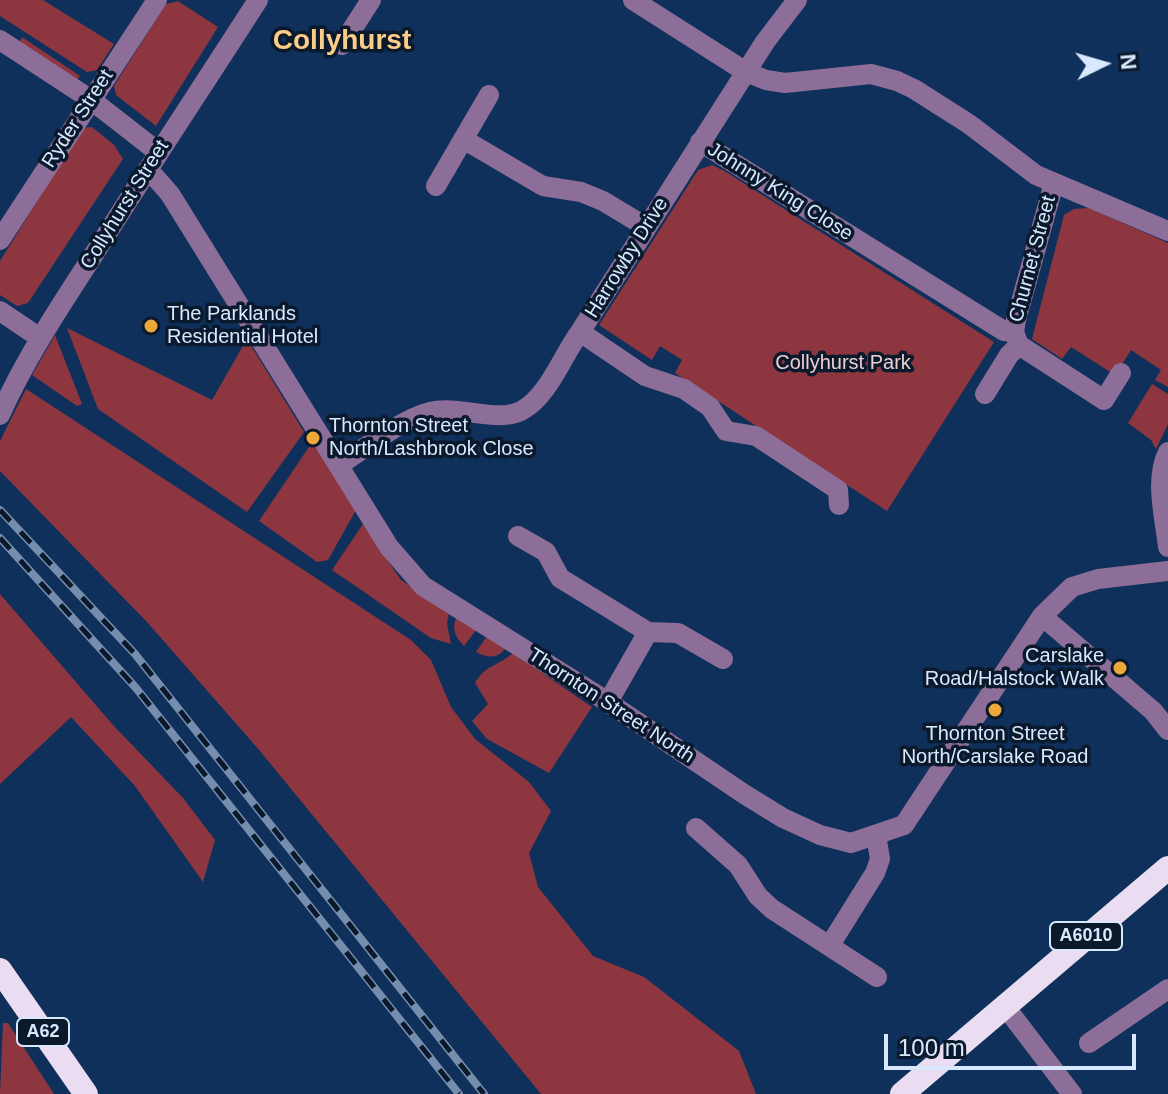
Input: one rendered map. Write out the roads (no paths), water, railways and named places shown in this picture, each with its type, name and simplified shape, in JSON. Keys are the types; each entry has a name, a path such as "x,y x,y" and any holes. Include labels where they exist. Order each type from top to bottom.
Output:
{"highway":[{"name":"A6010","path":"902,1094 1168,868"},
{"name":"A62","path":"0,970 86,1094"}],"street":[{"name":"Ryder Street","path":"0,240 157,0"},
{"name":"Collyhurst Street","path":"0,415 19,373 40,338 258,0"},
{"path":"342,45 371,0"},
{"path":"633,0 746,72 766,80 785,83 871,74 897,81 969,124 1036,175 1168,231"},
{"name":"Harrowby Drive","path":"797,0 700,142 580,332 653,380 684,389 710,407 726,431 756,436 803,465 838,490 839,505"},
{"name":"Thornton Street North","path":"0,40 90,99 153,160 170,194 389,547 423,586 608,702 783,818 820,835 851,843 904,825 1042,616 1072,587 1098,579 1168,571"},
{"path":"436,186 489,95"},
{"path":"463,139 543,186 592,196 646,227"},
{"name":"Johnny King Close","path":"700,142 1016,339"},
{"name":"Churnet Street","path":"1054,183 1016,339 1104,400 1121,373"},
{"path":"0,311 40,338"},
{"path":"339,465 407,423 431,412 504,415 520,412 534,402 580,332"},
{"path":"985,394 1016,339"},
{"path":"1168,452 1162,468 1162,482 1168,547"},
{"path":"518,536 546,552 560,578 648,632 678,633 723,659"},
{"path":"1042,616 1161,704 1168,730"},
{"path":"608,702 648,632"},
{"path":"696,828 738,865 758,896 772,909 877,977"},
{"path":"830,945 875,873 880,859 876,835"},
{"path":"1089,1043 1168,989"},
{"path":"1004,1005 1072,1094"}],"railway":[{"path":"0,510 135,654 484,1094"},
{"path":"0,538 136,688 459,1094"}],"place":[{"name":"The Parklands Residential Hotel","path":"151,326"},
{"name":"Thornton Street North/Lashbrook Close","path":"313,438"},
{"name":"Carslake Road/Halstock Walk","path":"1120,668"},
{"name":"Thornton Street North/Carslake Road","path":"995,710"}],"district":[{"name":"Collyhurst","path":"342,41"}],"park label":[{"name":"Collyhurst Park","path":"843,363"}]}
